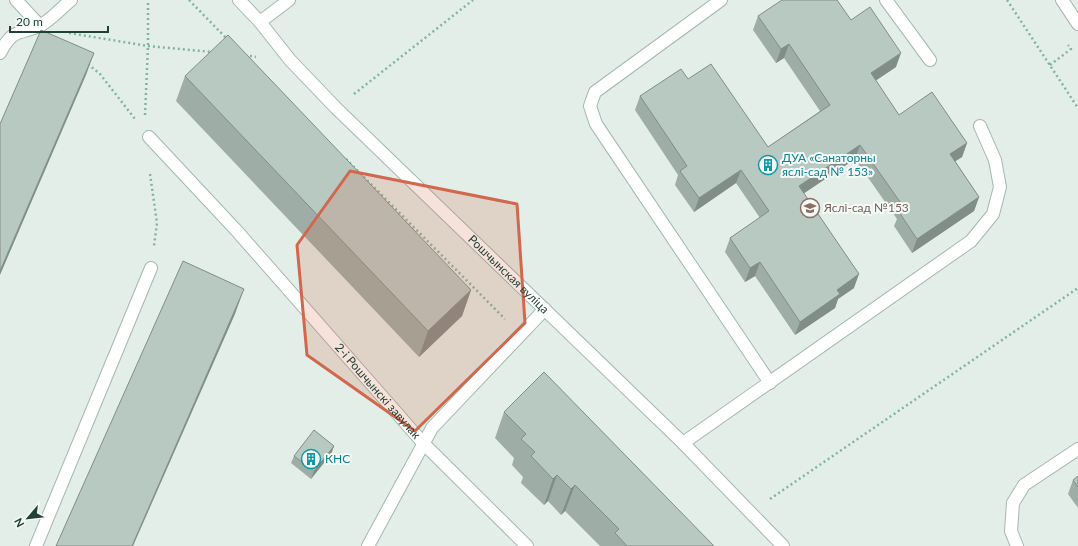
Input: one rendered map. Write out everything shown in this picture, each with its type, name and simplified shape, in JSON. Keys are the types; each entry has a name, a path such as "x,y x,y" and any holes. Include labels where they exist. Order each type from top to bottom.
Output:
{"street":[{"path":"16,0 40,26"},
{"path":"0,53 11,36 18,32 40,26 71,0"},
{"name":"Рошчынская вуліца","path":"239,0 260,22 290,60 336,108 683,443 749,513 783,546"},
{"path":"260,22 289,0"},
{"path":"721,0 595,92 590,106 596,124 770,383"},
{"path":"886,0 930,60"},
{"path":"1062,0 1078,24"},
{"path":"683,443 971,241 993,214 1000,187 996,160 980,126"},
{"name":"2-і Рошчынскі завулак","path":"149,137 236,230 424,444 527,546"},
{"path":"36,546 151,268"},
{"path":"368,546 432,428 545,309"},
{"path":"1018,546 1011,531 1013,503 1024,485 1078,449"}],"path":[{"path":"148,0 145,116 149,137 151,187 157,223 151,268"},
{"path":"189,0 232,44"},
{"path":"336,108 473,0"},
{"path":"1007,0 1078,108"},
{"path":"40,26 65,32 148,46 219,53"},
{"path":"1050,65 1071,50"},
{"path":"248,61 243,55 290,60"},
{"path":"82,60 100,74 149,137"},
{"path":"343,156 521,335"},
{"path":"749,513 1078,288"}],"highlighted area":[{"path":"350,171 517,204 525,323 415,431 307,355 297,245"}],"building":[{"name":"ДУА «Санаторны яслі-сад № 153»","path":"782,0 837,0 851,20 870,7 901,53 871,73 899,115 932,92 967,143 950,154 979,197 917,239 899,212 905,209 860,145 799,186 859,274 837,290 840,294 800,322 760,262 750,268 730,238 769,211 741,170 699,198 680,171 687,166 640,96 681,69 688,79 711,64 768,147 830,105 789,44 781,49 758,16"},
{"path":"41,30 94,53 0,271 0,124"},
{"path":"228,35 471,290 428,331 185,76"},
{"path":"183,261 244,289 132,546 56,546"},
{"path":"544,372 714,546 627,546 615,533 619,529 575,485 571,489 557,475 553,479 531,456 535,452 521,439 526,434 504,412"},
{"name":"КНС","path":"314,430 334,446 314,471 294,456"},
{"path":"1078,476 1078,487 1073,480"}],"place":[{"name":"ДУА «Санаторны яслі-сад № 153»","path":"768,165"},
{"name":"Яслі-сад №153","path":"810,208"},
{"name":"КНС","path":"311,459"}]}
